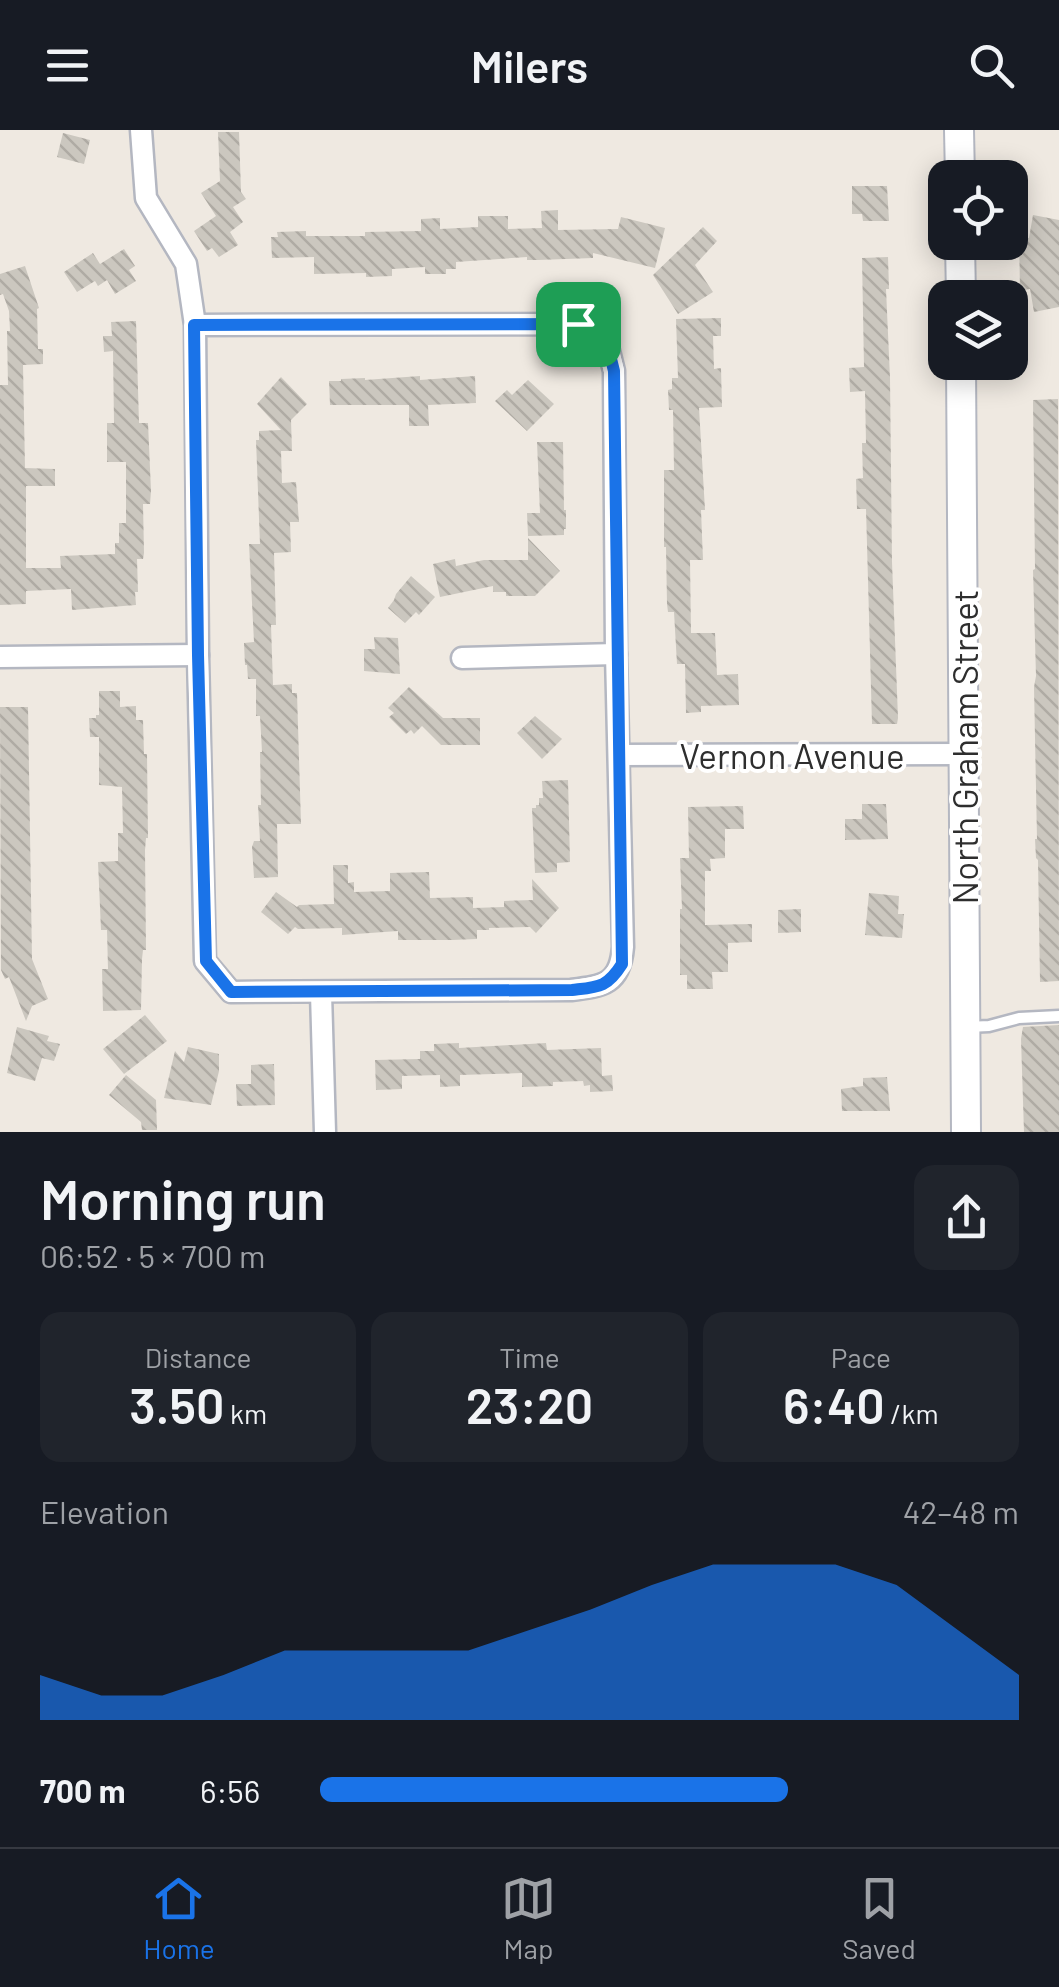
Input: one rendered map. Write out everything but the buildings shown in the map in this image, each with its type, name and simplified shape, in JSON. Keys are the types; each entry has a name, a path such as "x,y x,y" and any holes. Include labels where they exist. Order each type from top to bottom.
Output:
{"main road":[{"path":"960,130 960,160"},
{"name":"North Graham Street","path":"961,380 966,1132"}],"street":[{"path":"141,130 146,198 186,264 194,325 206,961 231,992 572,990 612,979 622,964 614,371 605,335 578,324 194,325"},
{"path":"462,658 616,654"},
{"path":"0,657 198,655"},
{"name":"Vernon Avenue","path":"619,755 964,754"},
{"path":"321,993 325,1132"}],"lane":[{"path":"966,1026 1059,1016"}],"route":[{"path":"578,324 605,335 614,371 622,964 612,979 572,990 231,992 206,961 194,325 578,324"}]}
